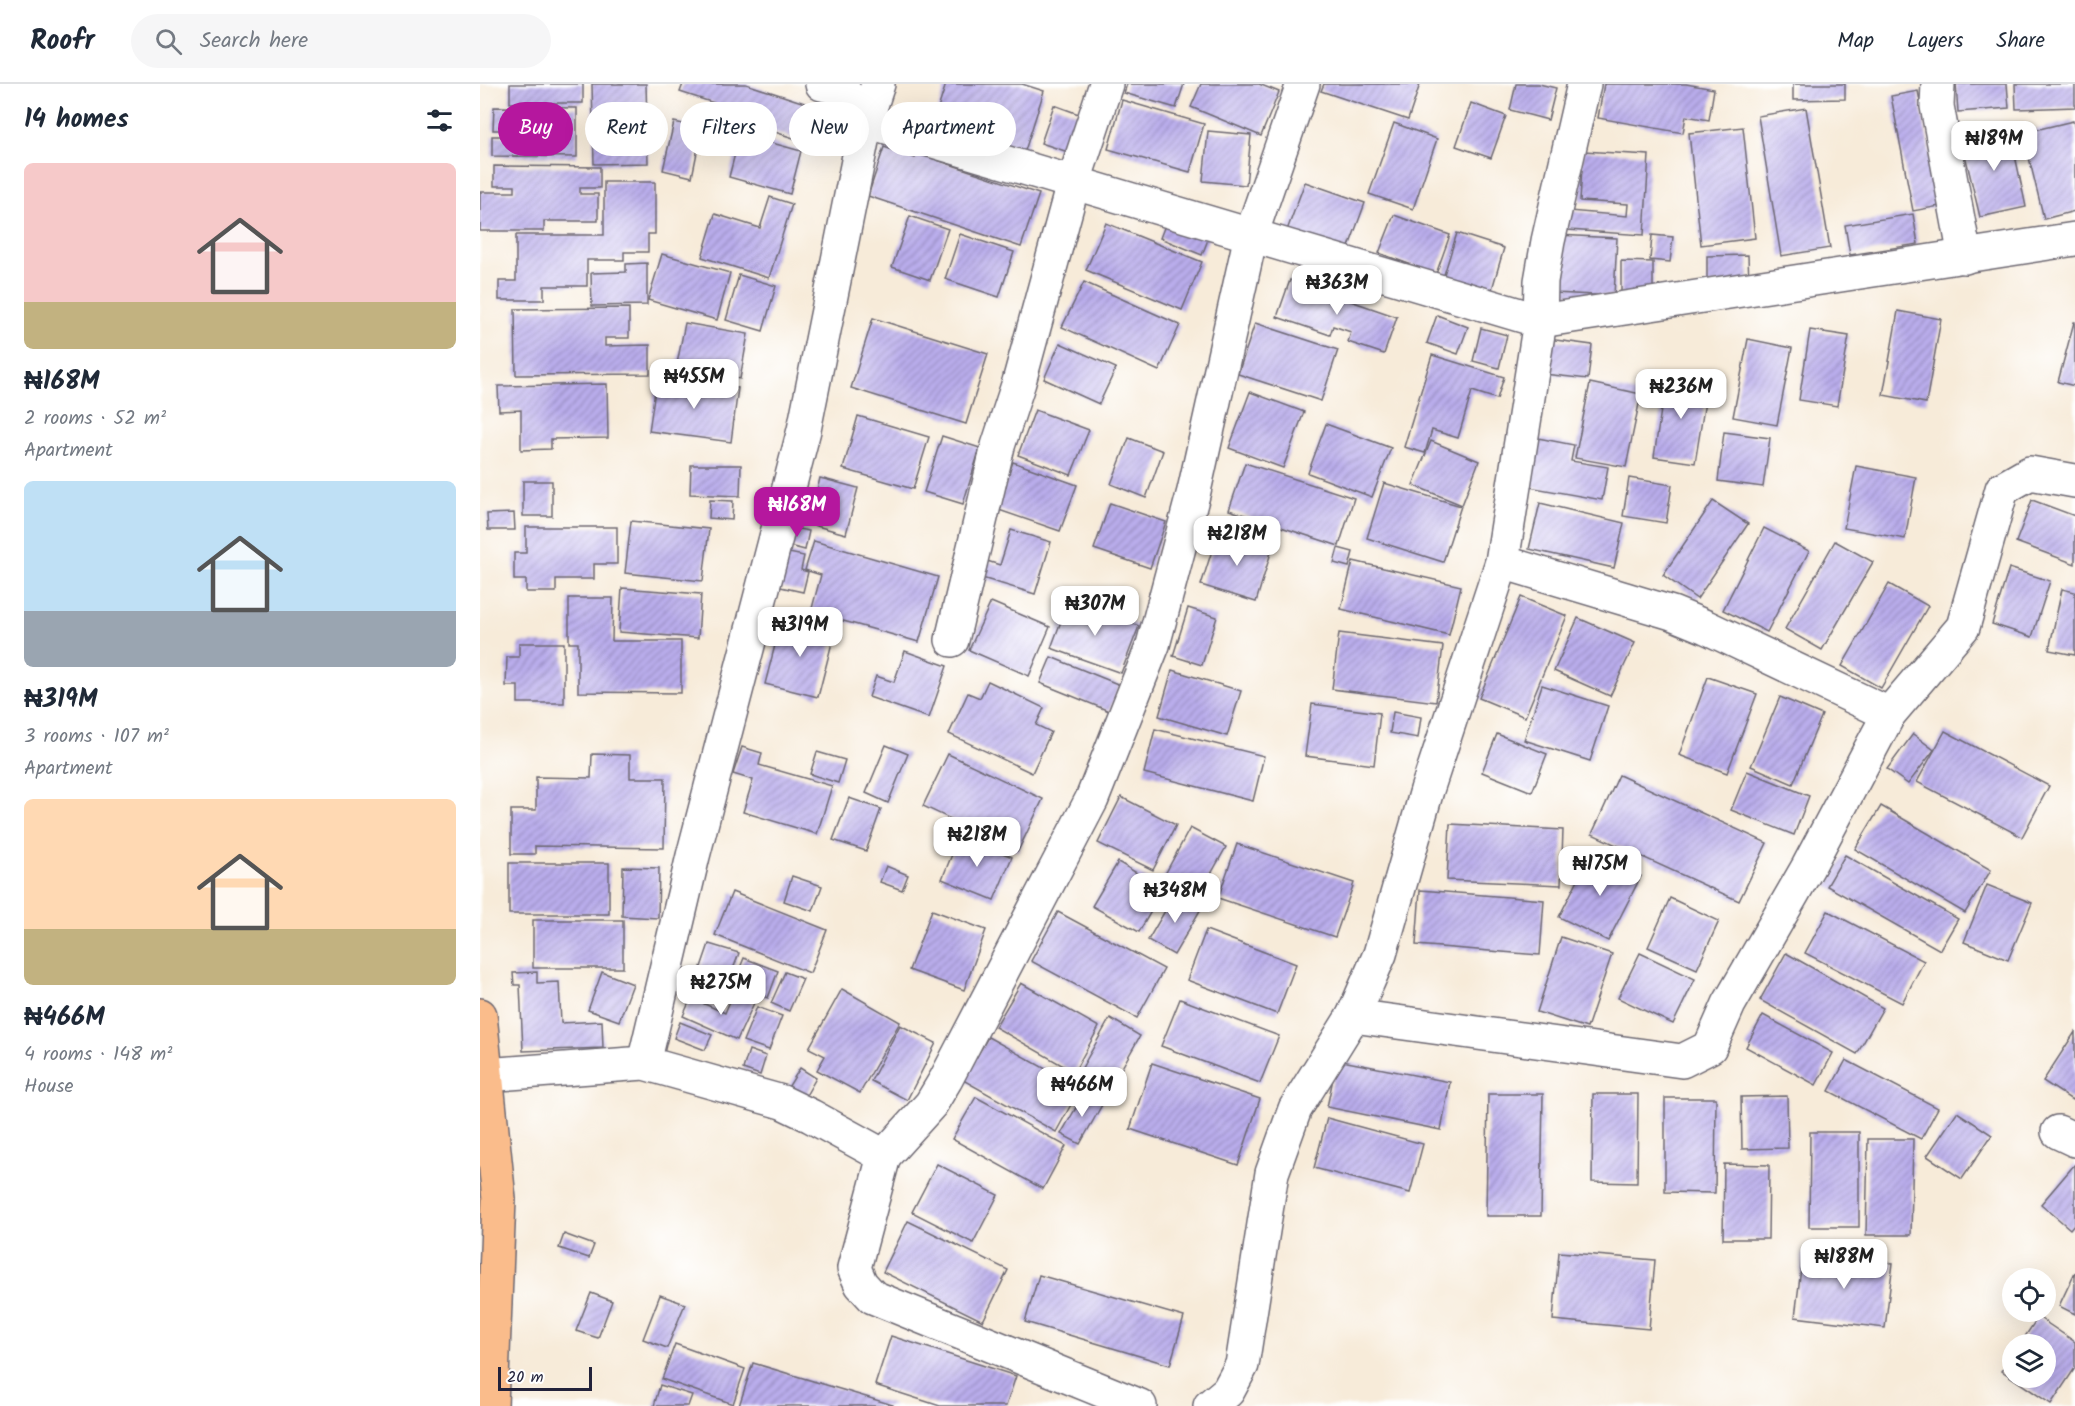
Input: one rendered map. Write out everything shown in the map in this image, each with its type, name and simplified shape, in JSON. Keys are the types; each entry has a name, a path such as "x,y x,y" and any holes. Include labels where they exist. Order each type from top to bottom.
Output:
{"main road":[{"path":"480,1015 499,1198 491,1406"}],"street":[{"path":"822,84 842,89 852,102"},
{"path":"869,112 878,84"},
{"path":"952,640 998,446 1019,382 1073,184 1106,84"},
{"path":"1140,1406 873,1297 861,1284 854,1268 884,1156 931,1104 946,1079 1092,799 1153,645 1194,491 1251,235 1303,84"},
{"path":"1210,1406 1228,1390 1242,1365 1272,1173 1295,1109 1353,1016 1380,954 1426,790 1502,562 1540,321 1541,281 1546,251 1584,84"},
{"path":"1938,84 1937,106 1965,257"},
{"path":"869,122 1540,321 2075,239"},
{"path":"644,1063 693,856 804,430 859,156"},
{"path":"1353,1016 1682,1061 1710,1047 1729,1004 1808,867 1889,714 1963,627 2002,489 2030,473 2075,481"},
{"path":"1502,562 1680,616 1889,714"},
{"path":"485,1075 644,1063 782,1102 884,1156"}],"building":[{"path":"510,84 583,84 583,103 510,102"},
{"path":"592,84 646,84 646,102 592,102"},
{"path":"683,84 746,84 802,102 789,102 789,137 777,133 777,102 711,102 680,92"},
{"path":"946,84 1022,84 1044,91 1024,154 1016,151 1016,102 940,102"},
{"path":"1127,84 1184,84 1176,108 1124,93"},
{"path":"1201,84 1259,84 1279,92 1261,136 1191,107"},
{"path":"1324,84 1420,84 1408,120 1321,91"},
{"path":"1516,84 1539,84 1556,88 1548,120 1510,110"},
{"path":"1604,84 1686,84 1714,89 1709,120 1686,116 1683,133 1598,118"},
{"path":"1793,84 1845,84 1845,99 1793,100"},
{"path":"1956,84 2007,84 2009,108 1958,112"},
{"path":"2015,84 2075,84 2075,107 2016,109"},
{"path":"1918,91 1940,206 1913,211 1891,96"},
{"path":"1122,100 1204,124 1190,172 1108,149"},
{"path":"1471,103 1506,116 1491,158 1456,146"},
{"path":"1054,105 1084,116 1071,153 1041,143"},
{"path":"494,107 498,107 498,130 493,130"},
{"path":"573,108 577,108 577,157 492,156 492,136 498,136 498,156 573,156"},
{"path":"1806,108 1830,248 1781,256 1758,116"},
{"path":"2073,121 2075,129 2075,211 2044,219 2023,133"},
{"path":"674,122 680,123 680,156 696,156 692,177 663,170"},
{"path":"1394,123 1437,139 1413,209 1369,194"},
{"path":"1743,127 1755,238 1701,245 1689,133"},
{"path":"2009,127 2026,207 1980,217 1961,138"},
{"path":"1208,131 1251,135 1246,185 1203,181"},
{"path":"777,144 789,148 789,156 800,156 790,194 729,177 734,156 777,156"},
{"path":"1583,151 1649,155 1644,235 1568,230 1569,211 1627,216 1628,204 1580,201"},
{"path":"594,156 648,156 648,163 594,164"},
{"path":"881,156 915,158 915,156 925,156 1039,194 1021,247 868,196"},
{"path":"494,166 600,167 600,188 580,188 580,194 598,194 598,221 544,221 544,231 480,231 480,192 515,192 515,186 494,186"},
{"path":"604,182 655,182 655,234 648,234 648,252 624,252 624,260 587,260 587,286 544,286 544,300 499,300 499,281 516,281 516,235 604,235"},
{"path":"1305,182 1365,203 1346,255 1286,233"},
{"path":"770,197 792,204 769,278 702,257 715,214 760,228"},
{"path":"1913,214 1918,244 1850,255 1845,225"},
{"path":"1394,215 1450,235 1436,274 1379,253"},
{"path":"910,216 948,229 930,280 892,267"},
{"path":"1167,220 1209,237 1202,255 1160,238"},
{"path":"1106,223 1202,262 1182,310 1086,270"},
{"path":"1457,233 1504,248 1490,296 1442,281"},
{"path":"960,234 1014,252 999,297 945,279"},
{"path":"1557,235 1617,238 1614,296 1554,293"},
{"path":"1652,235 1673,237 1670,262 1650,260"},
{"path":"662,254 730,273 717,320 648,300"},
{"path":"1748,255 1749,283 1707,284 1707,256"},
{"path":"1621,261 1653,262 1653,296 1621,296"},
{"path":"647,263 647,305 592,306 591,273 626,272 626,264"},
{"path":"739,275 776,286 763,331 726,320"},
{"path":"1290,280 1397,317 1384,354 1348,342 1351,332 1333,326 1330,335 1277,317"},
{"path":"1084,282 1180,325 1159,371 1062,327"},
{"path":"629,308 629,338 605,338 605,346 650,345 650,374 516,375 515,309"},
{"path":"1898,311 1941,319 1926,403 1883,395"},
{"path":"1437,315 1468,327 1458,354 1427,343"},
{"path":"873,318 988,354 966,424 851,388"},
{"path":"2075,322 2075,386 2058,382"},
{"path":"685,323 748,334 740,379 676,369"},
{"path":"1255,323 1338,350 1321,401 1238,374"},
{"path":"1481,328 1507,335 1499,368 1473,361"},
{"path":"1810,330 1849,336 1837,406 1799,400"},
{"path":"1548,339 1592,345 1588,379 1544,374"},
{"path":"1748,339 1792,348 1777,425 1733,417"},
{"path":"1060,343 1116,368 1099,404 1044,379"},
{"path":"1432,355 1504,377 1497,399 1472,391 1458,438 1432,430 1425,453 1404,447"},
{"path":"1666,376 1708,383 1695,463 1654,457"},
{"path":"657,377 738,388 731,442 649,431"},
{"path":"1590,383 1641,394 1626,467 1575,458"},
{"path":"607,384 608,438 551,439 551,449 521,450 521,410 499,411 498,386"},
{"path":"1250,392 1304,412 1283,468 1229,448"},
{"path":"1035,410 1089,430 1071,475 1018,455"},
{"path":"858,416 929,437 913,489 843,469"},
{"path":"1326,424 1391,448 1372,497 1308,473"},
{"path":"1724,432 1770,438 1763,487 1718,481"},
{"path":"942,436 980,448 963,504 924,492"},
{"path":"1129,438 1163,451 1146,498 1111,484"},
{"path":"1538,438 1574,445 1571,461 1608,467 1602,500 1529,487"},
{"path":"1431,441 1479,461 1462,505 1413,485"},
{"path":"1013,462 1077,485 1060,531 996,509"},
{"path":"1245,463 1354,498 1339,546 1229,510"},
{"path":"691,465 741,465 740,496 690,494"},
{"path":"1856,466 1916,477 1905,539 1844,528"},
{"path":"820,478 858,488 846,534 809,524"},
{"path":"1629,478 1672,485 1666,523 1623,516"},
{"path":"523,481 552,481 552,516 523,516"},
{"path":"1384,483 1461,506 1443,562 1367,538"},
{"path":"710,500 733,501 732,520 709,518"},
{"path":"2032,500 2075,516 2075,564 2016,542"},
{"path":"1713,501 1748,524 1697,599 1663,575"},
{"path":"1110,503 1166,522 1150,568 1094,549"},
{"path":"1540,503 1624,523 1614,568 1529,549"},
{"path":"514,513 515,530 488,530 487,514"},
{"path":"631,521 709,529 703,581 625,573"},
{"path":"526,527 617,527 617,564 594,564 594,579 556,579 556,592 526,592 526,580 514,580 514,553 526,553"},
{"path":"788,527 809,531 805,550 785,545"},
{"path":"1764,528 1809,551 1767,632 1723,610"},
{"path":"1011,530 1051,542 1035,594 982,578 987,561 1000,565"},
{"path":"1218,532 1272,549 1256,602 1201,585"},
{"path":"814,541 938,577 919,642 811,612 821,575 805,570"},
{"path":"1835,541 1873,562 1822,650 1785,629"},
{"path":"1338,548 1353,552 1349,567 1334,563"},
{"path":"784,552 804,556 801,570 808,572 803,592 776,586"},
{"path":"1353,561 1461,586 1449,635 1341,609"},
{"path":"2009,568 2050,581 2032,637 1992,624"},
{"path":"1889,584 1928,606 1881,688 1842,666"},
{"path":"622,588 701,594 698,638 619,632"},
{"path":"2062,589 2075,592 2075,655 2049,650"},
{"path":"1521,597 1567,616 1525,717 1479,698"},
{"path":"569,598 613,598 612,641 681,641 681,693 578,692 578,643 569,643"},
{"path":"1069,600 1139,626 1121,673 1051,648"},
{"path":"991,602 1050,627 1029,676 969,650"},
{"path":"1188,608 1217,617 1202,665 1173,656"},
{"path":"782,618 835,631 818,697 765,684"},
{"path":"1578,618 1635,643 1610,696 1554,671"},
{"path":"1339,633 1443,646 1436,702 1332,689"},
{"path":"519,643 564,643 564,703 518,703 518,686 506,686 507,657 519,657"},
{"path":"905,651 947,666 929,718 869,697 876,676 894,682"},
{"path":"1051,657 1120,685 1109,711 1040,683"},
{"path":"1172,670 1241,691 1227,736 1159,716"},
{"path":"1708,677 1757,694 1727,773 1679,755"},
{"path":"988,681 1044,708 1036,725 1051,732 1032,773 949,734 968,693 980,698"},
{"path":"1542,685 1608,706 1590,761 1524,740"},
{"path":"1780,697 1822,715 1793,784 1751,766"},
{"path":"1312,704 1380,713 1374,765 1305,756"},
{"path":"1393,712 1421,717 1418,738 1390,733"},
{"path":"1155,729 1264,756 1253,801 1144,773"},
{"path":"1945,731 2049,786 2022,837 1917,782"},
{"path":"1497,734 1547,754 1532,792 1482,772"},
{"path":"1913,734 1934,750 1908,784 1887,769"},
{"path":"886,745 908,754 888,803 866,793"},
{"path":"742,747 762,753 759,765 832,786 817,834 743,812 753,780 733,774"},
{"path":"817,752 845,760 838,783 810,774"},
{"path":"592,754 630,755 630,778 665,778 664,848 535,846 535,854 511,854 511,810 536,810 536,777 591,778"},
{"path":"948,754 1043,799 1018,851 923,806"},
{"path":"1747,771 1809,796 1794,835 1731,810"},
{"path":"1619,775 1767,843 1739,901 1592,834"},
{"path":"1121,797 1176,825 1153,870 1098,843"},
{"path":"849,798 881,809 866,851 833,840"},
{"path":"1881,806 1991,870 1965,913 1855,849"},
{"path":"1450,824 1563,830 1561,885 1447,880"},
{"path":"1190,828 1226,847 1197,899 1162,880"},
{"path":"960,835 1012,857 994,900 942,879"},
{"path":"1237,844 1354,883 1335,937 1218,898"},
{"path":"1592,852 1641,876 1608,941 1559,917"},
{"path":"1845,855 1958,919 1940,950 1827,886"},
{"path":"1118,862 1164,889 1139,932 1092,906"},
{"path":"509,863 609,863 609,914 509,914"},
{"path":"886,866 908,875 902,890 880,882"},
{"path":"623,867 659,868 658,918 622,916"},
{"path":"792,876 822,886 813,911 784,901"},
{"path":"1987,885 2032,903 2008,960 1964,942"},
{"path":"1420,890 1544,900 1540,955 1416,945"},
{"path":"732,892 827,930 810,973 715,935"},
{"path":"1176,892 1202,907 1174,955 1148,940"},
{"path":"1670,898 1719,921 1697,969 1648,947"},
{"path":"932,910 986,930 964,990 909,970"},
{"path":"1828,911 1924,961 1902,1003 1805,953"},
{"path":"1058,912 1164,969 1137,1018 1031,961"},
{"path":"533,920 623,920 623,968 533,968"},
{"path":"1206,930 1296,964 1277,1014 1187,980"},
{"path":"1561,937 1612,954 1587,1028 1537,1012"},
{"path":"709,944 739,953 728,983 699,973"},
{"path":"1640,953 1695,979 1673,1024 1618,998"},
{"path":"1786,953 1883,1008 1857,1054 1760,1000"},
{"path":"744,958 778,971 768,998 733,985"},
{"path":"537,972 537,983 559,982 561,1023 602,1021 603,1048 523,1051 520,985 514,985 513,973"},
{"path":"602,972 633,984 619,1021 588,1010"},
{"path":"785,972 803,979 789,1011 771,1003"},
{"path":"1021,983 1099,1027 1074,1072 995,1027"},
{"path":"842,989 900,1022 860,1093 817,1070 825,1056 809,1048"},
{"path":"733,994 754,1003 737,1040 683,1016 691,998 725,1013"},
{"path":"1180,999 1279,1036 1260,1083 1161,1046"},
{"path":"757,1007 782,1016 769,1050 743,1041"},
{"path":"1763,1015 1833,1053 1816,1085 1746,1047"},
{"path":"1110,1018 1140,1036 1108,1092 1078,1075"},
{"path":"680,1022 712,1035 705,1050 674,1038"},
{"path":"900,1025 936,1043 907,1100 871,1081"},
{"path":"2075,1032 2075,1096 2072,1100 2043,1081"},
{"path":"988,1037 1080,1088 1056,1132 963,1080"},
{"path":"749,1050 766,1056 760,1075 743,1069"},
{"path":"1337,1060 1450,1082 1441,1130 1327,1107"},
{"path":"1846,1060 1938,1108 1921,1139 1829,1091"},
{"path":"1152,1063 1260,1099 1238,1165 1130,1129"},
{"path":"800,1068 816,1078 804,1099 787,1089"},
{"path":"1085,1092 1103,1103 1080,1144 1061,1134"},
{"path":"1488,1094 1543,1094 1541,1216 1486,1216"},
{"path":"1593,1094 1638,1094 1637,1183 1592,1182"},
{"path":"1787,1096 1788,1148 1742,1149 1741,1097"},
{"path":"976,1097 1066,1146 1043,1189 952,1139"},
{"path":"1665,1098 1716,1098 1715,1193 1665,1192"},
{"path":"1957,1112 1992,1135 1962,1179 1927,1156"},
{"path":"1327,1118 1423,1144 1410,1193 1314,1168"},
{"path":"1810,1132 1859,1132 1859,1227 1809,1227"},
{"path":"1868,1139 1913,1139 1911,1235 1866,1235"},
{"path":"937,1164 998,1195 973,1243 912,1212"},
{"path":"1724,1164 1769,1165 1768,1239 1723,1239"},
{"path":"2075,1164 2075,1223 2070,1229 2041,1204"},
{"path":"908,1221 1008,1270 983,1321 883,1272"},
{"path":"564,1234 594,1245 589,1258 559,1248"},
{"path":"1559,1252 1655,1260 1649,1329 1553,1320"},
{"path":"1803,1252 1893,1263 1885,1328 1795,1317"},
{"path":"2075,1272 2075,1314 2059,1306"},
{"path":"1039,1275 1184,1317 1170,1365 1025,1322"},
{"path":"591,1293 612,1301 598,1338 576,1331"},
{"path":"660,1295 685,1304 667,1348 643,1339"},
{"path":"2035,1322 2045,1322 2075,1342 2075,1368 2051,1404 2027,1388 2056,1388 2056,1334 2027,1334"},
{"path":"891,1336 1016,1376 1006,1406 940,1406 875,1385"},
{"path":"675,1344 745,1369 733,1404 662,1379"},
{"path":"753,1363 893,1405 893,1406 739,1406"},
{"path":"660,1385 692,1395 688,1406 654,1406"}]}
